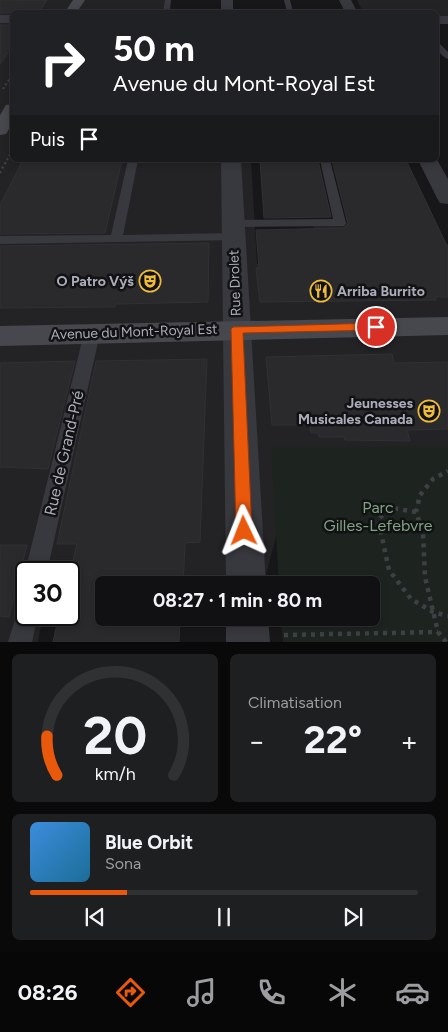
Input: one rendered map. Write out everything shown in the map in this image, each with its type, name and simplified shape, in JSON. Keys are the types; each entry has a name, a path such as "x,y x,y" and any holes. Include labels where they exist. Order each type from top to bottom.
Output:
{"main road":[{"path":"0,130 10,112"},
{"name":"Avenue du Mont-Royal Est","path":"0,336 237,329 448,326"}],"street":[{"name":"Rue Drolet","path":"231,162 246,576"},
{"path":"429,162 448,198"}],"lane":[{"path":"439,46 448,57"},
{"path":"116,239 133,162"},
{"path":"0,240 116,239 340,223 325,162"},
{"name":"Rue de Grand-Pré","path":"39,561 92,333"},
{"path":"20,642 24,626"}],"path":[{"path":"0,94 10,78"},
{"path":"0,173 10,154"},
{"path":"446,642 438,632 425,577 423,533 416,512 420,495 433,478 448,471"},
{"path":"416,512 392,508 378,519 389,570 411,599 434,612 448,616"},
{"path":"259,632 438,632"}],"shaded area":[{"path":"0,0 171,0 171,10 10,10 10,162 251,162 257,264 321,264 313,223 386,222 414,244 448,244 448,485 289,488 266,576 95,576 95,592 80,592 80,561 15,561 15,626 41,626 38,642 0,642"},
{"path":"357,0 448,0 448,16 439,16 439,10 362,10"}],"green space":[{"name":"Parc Gilles-Lefebvre","path":"448,446 448,642 283,642 282,626 380,626 380,576 278,576 271,447"}],"building":[{"path":"0,0 47,0 40,10 10,10 10,13 0,13"},
{"path":"0,25 10,25 10,50 0,64"},
{"path":"22,162 122,162 105,233 0,234 0,205"},
{"path":"260,162 318,162 331,217 264,218"},
{"path":"332,162 407,162 448,248 448,297 435,297 436,300 260,302 256,268 259,268 256,230 344,228 348,224"},
{"path":"209,243 208,302 115,304 115,307 0,308 0,246"},
{"path":"392,354 394,363 448,362 448,429 407,430 410,441 345,440 344,437 319,437 318,433 311,433 310,425 272,425 266,357"},
{"path":"207,359 200,542 185,543 183,576 95,576 95,626 180,626 179,642 53,642 57,626 80,626 80,561 73,561 77,544 57,544 96,361"},
{"path":"75,361 48,469 0,467 0,363"},
{"path":"0,545 27,545 23,561 15,561 15,593 9,617 0,616"}],"place":[{"name":"O Patro Výš","path":"150,281"},
{"name":"Arriba Burrito","path":"321,291"},
{"name":"Jeunesses Musicales Canada","path":"429,411"}],"route":[{"path":"244,531 237,329 376,327"}]}
